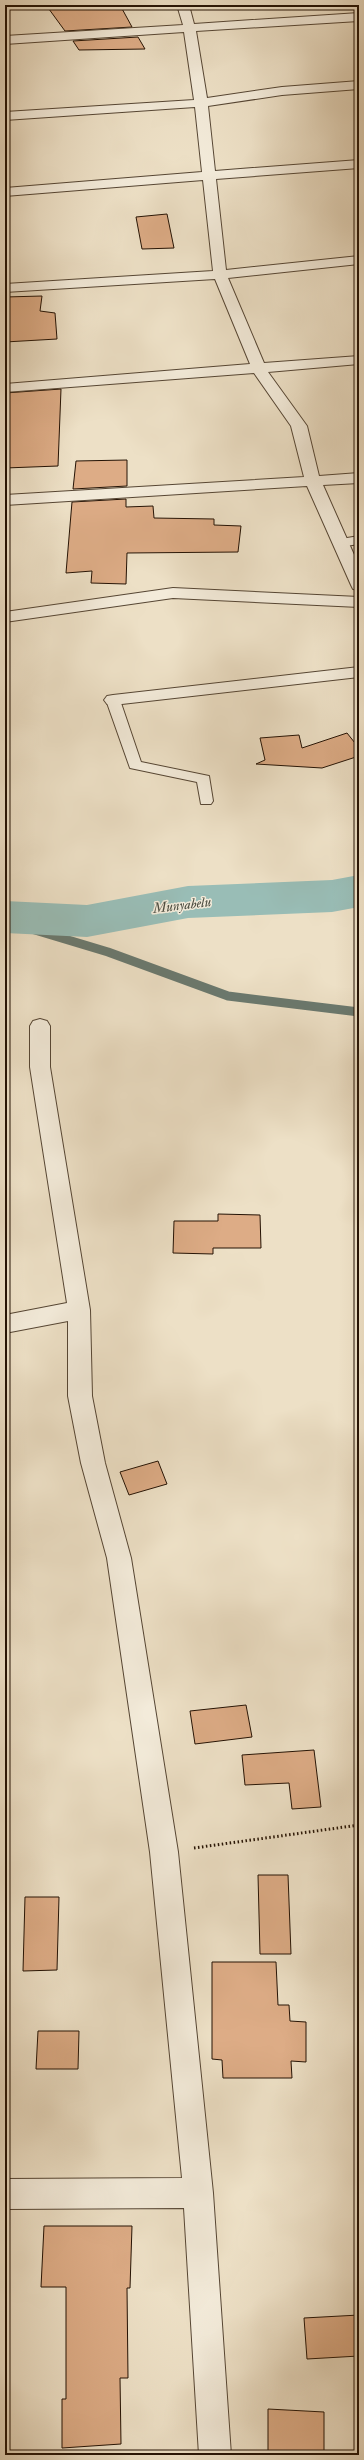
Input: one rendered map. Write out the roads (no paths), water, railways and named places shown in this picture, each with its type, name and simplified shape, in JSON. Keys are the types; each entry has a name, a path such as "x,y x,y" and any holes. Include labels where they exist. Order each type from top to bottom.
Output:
{"street":[{"path":"183,5 189,27 200,103 210,176 220,275 259,369 299,426 313,481 339,543 359,585"},
{"path":"5,40 359,16"},
{"path":"5,116 200,103 282,90 359,85"},
{"path":"5,192 359,164"},
{"path":"5,288 220,275 359,260"},
{"path":"5,388 359,360"},
{"path":"5,500 359,478"},
{"path":"5,617 173,593 359,602"},
{"path":"113,700 359,672"},
{"path":"40,1026 40,1067 79,1310 80,1396 93,1463 119,1558 164,1852 198,2193 215,2455"},
{"path":"5,1324 79,1310"},
{"path":"5,2194 198,2193"}],"lane":[{"path":"339,543 359,540"},
{"path":"113,700 135,765 204,779 206,801"}],"waterway":[{"name":"Munyabelu","path":"5,917 87,921 188,902 332,896 359,891"},
{"path":"8,922 5,921 108,952 228,996 359,1012"}]}
